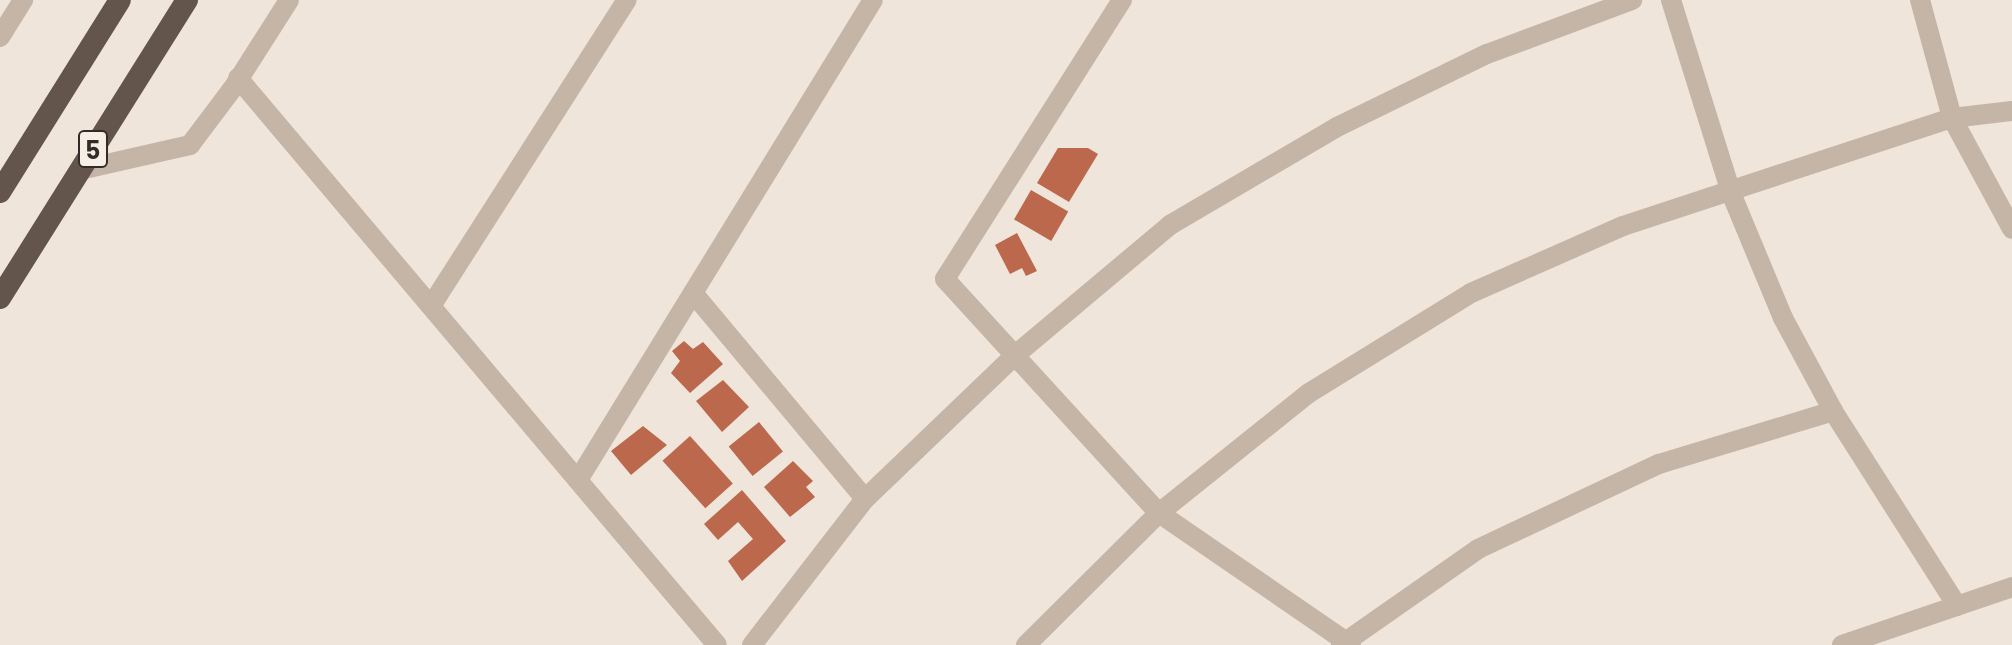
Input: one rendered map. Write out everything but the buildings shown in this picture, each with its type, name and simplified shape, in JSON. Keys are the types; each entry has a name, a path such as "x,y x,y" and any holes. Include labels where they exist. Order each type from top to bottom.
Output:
{"highway":[{"name":"5","path":"0,192 120,0"},
{"name":"5","path":"0,298 187,0"}],"street":[{"path":"0,37 23,0"},
{"path":"80,170 190,145 289,0"},
{"path":"431,306 627,0"},
{"path":"578,480 873,0"},
{"path":"1122,0 945,279 1159,513 1345,644 1478,549 1659,464 1833,411"},
{"path":"752,645 865,499 1014,356 1170,225 1337,127 1487,54 1632,0"},
{"path":"1671,0 1731,193 1783,318 1833,411 1957,606"},
{"path":"1920,0 1952,118 2012,229"},
{"path":"238,78 717,645"},
{"path":"1026,645 1159,513 1309,393 1471,293 1623,226 1952,118 2012,111"},
{"path":"693,293 865,499"},
{"path":"1842,645 2012,587"}]}
